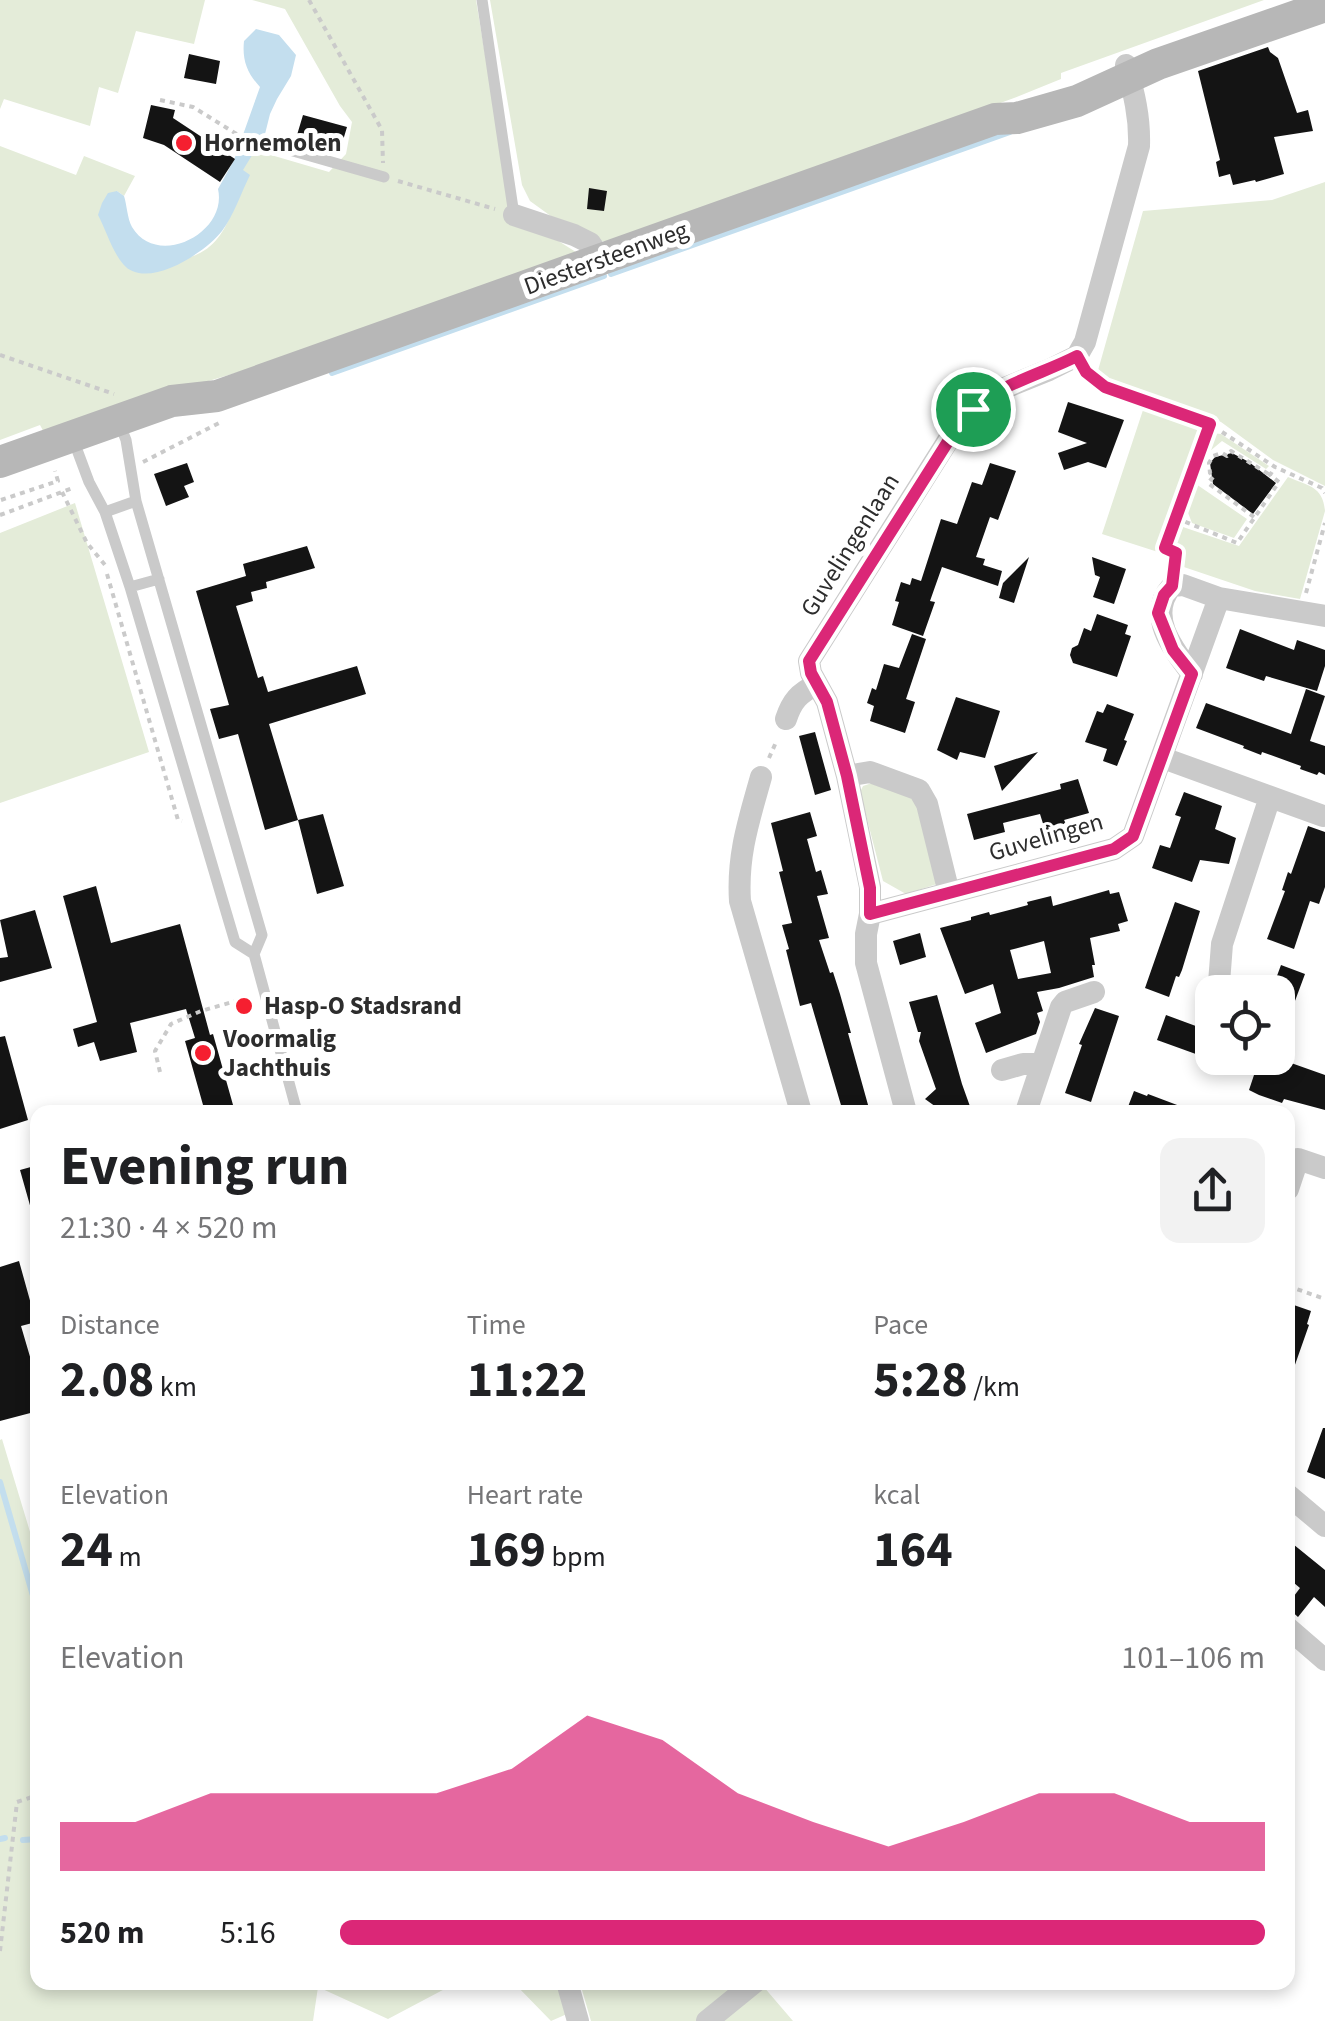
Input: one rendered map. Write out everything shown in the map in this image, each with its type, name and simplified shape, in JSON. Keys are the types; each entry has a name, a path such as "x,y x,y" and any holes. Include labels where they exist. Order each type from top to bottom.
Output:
{"main road":[{"name":"Diestersteenweg","path":"0,483 73,461 130,434 172,401 222,408 601,260 995,120 1011,106 1128,70 1299,0"},
{"name":"Diestersteenweg","path":"1128,70 1158,64 1325,6"},
{"name":"Diestersteenweg","path":"0,462 73,461"}],"street":[{"path":"1077,356 1092,324 1139,146 1140,122 1128,70"},
{"path":"514,215 590,243 601,260"},
{"name":"Guvelingenlaan","path":"816,684 809,661 954,432 973,409 1000,390 1077,356"},
{"path":"1192,674 1173,650 1158,613 1172,586 1183,585 1219,598 1314,614"},
{"name":"Guvelingen","path":"870,914 1114,849 1133,836 1219,598"},
{"path":"786,719 790,704 816,684 827,702 847,776 870,888 866,963 904,1105"},
{"path":"1163,758 1323,816"},
{"path":"847,776 870,772 920,790 950,892"},
{"path":"761,777 741,846 740,901 800,1105"},
{"path":"1220,975 1222,944 1270,797"},
{"path":"1028,1105 1065,1002 1094,992"},
{"path":"1002,1070 1041,1064"},
{"path":"1295,1168 1298,1159 1325,1168"},
{"path":"1295,1501 1325,1526"},
{"path":"1295,1634 1325,1660"},
{"path":"569,1990 578,2021"},
{"path":"707,2021 744,1990"}],"lane":[{"path":"482,0 514,215"},
{"path":"265,144 384,177"},
{"path":"130,434 136,502 262,935 254,954 295,1105"},
{"path":"73,461 105,512 235,942 254,954"},
{"path":"105,512 136,502"},
{"path":"130,587 159,580"}],"path":[{"path":"309,0 382,130 384,177 514,215"},
{"path":"160,100 194,107 243,138"},
{"path":"0,356 129,399 130,434 147,460 210,426 222,408"},
{"path":"1077,356 1086,372 1105,387 1210,424 1275,467 1322,488 1325,493"},
{"path":"1172,586 1176,553 1165,548 1210,424"},
{"path":"1176,518 1237,543 1279,482 1232,450 1227,456 1222,453 1208,462 1214,476 1208,484 1254,517"},
{"path":"73,461 62,492 87,543 104,562 178,820 201,826"},
{"path":"1,500 58,481 73,461"},
{"path":"1270,475 1275,467"},
{"path":"0,515 62,492"},
{"path":"1314,614 1306,592 1325,523"},
{"path":"761,777 786,719"},
{"path":"160,1072 155,1051 171,1024 264,993"},
{"path":"1295,1288 1325,1299"},
{"path":"0,1952 17,1802 30,1797"}],"green space":[{"path":"0,0 205,0 194,44 136,31 118,93 99,87 90,126 4,99 0,109"},
{"path":"252,0 476,0 511,211 579,254 293,356 154,397 47,438 40,425 0,440 0,146 76,175 84,156 135,176 124,196 117,191 123,264 186,258 215,242 236,197 244,147 329,172 346,154 352,122 285,9"},
{"path":"490,0 1264,0 1061,73 1061,79 1014,98 619,242 592,241 530,201 522,185"},
{"path":"1325,182 1325,486 1273,460 1221,422 1139,395 1097,374 1143,211 1272,200"},
{"path":"1144,407 1200,430 1158,552 1102,534"},
{"path":"1209,434 1221,434 1269,466 1266,469 1222,441 1203,457 1196,484 1247,519 1234,538 1192,523 1185,505"},
{"path":"1288,477 1318,492 1325,511 1300,599 1255,591 1169,562 1183,527 1239,546"},
{"path":"75,503 149,752 0,803 0,533"},
{"path":"875,782 912,798 919,810 937,884 906,894 883,881 860,792 863,786"},
{"path":"0,1440 30,1532 30,1990 318,1990 313,2021 0,2021"},
{"path":"325,1990 443,1990 388,2019"},
{"path":"521,1990 561,1990 567,2014 551,2021"},
{"path":"582,1990 735,1990 696,2021 591,2021"},
{"path":"758,1990 766,1990 793,2021 721,2021"}],"water":[{"path":"256,29 279,35 296,55 291,76 270,114 265,134 243,170 250,175 234,211 214,240 190,258 160,271 133,271 123,264 109,240 98,215 102,203 108,193 117,191 124,196 132,227 143,239 157,245 173,245 202,231 218,205 218,189 234,160 260,87 244,54 244,41"}],"building":[{"path":"1268,47 1278,58 1297,113 1308,110 1313,131 1274,137 1284,174 1233,185 1230,174 1219,177 1216,162 1220,160 1198,71"},
{"path":"189,54 220,61 216,84 184,78"},
{"name":"Hornemolen","path":"151,105 175,110 173,118 235,159 220,182 164,145 143,138"},
{"path":"303,115 347,127 341,147 297,135"},
{"path":"589,188 607,191 604,211 587,209"},
{"path":"1068,402 1124,420 1106,468 1088,462 1064,470 1058,453 1087,443 1058,432"},
{"path":"1232,453 1276,483 1253,514 1213,484 1210,463 1215,457"},
{"path":"187,463 194,482 184,486 189,497 166,506 154,474"},
{"path":"990,463 1016,471 998,520 990,517 976,557 985,559 983,565 1002,571 998,586 942,567 923,636 892,625 901,582 910,585 912,578 921,581 941,519 957,524 972,482 982,485"},
{"path":"307,546 315,568 266,582 267,588 251,592 253,601 236,606 258,678 263,676 268,692 357,666 366,694 269,724 298,820 265,830 238,734 219,739 210,709 229,705 196,591 246,576 243,564"},
{"path":"1029,557 1014,603 999,598 1003,583"},
{"path":"1092,557 1126,569 1114,604 1093,597 1100,577 1095,575"},
{"path":"1097,614 1128,625 1125,634 1131,636 1117,677 1073,663 1070,655 1084,628 1091,631"},
{"path":"1240,629 1294,650 1297,640 1325,650 1325,666 1317,691 1266,676 1264,681 1226,668"},
{"path":"912,634 926,639 906,699 915,702 905,733 870,721 874,706 867,703 872,688 876,690 884,664 899,668"},
{"path":"1306,689 1325,696 1310,741 1325,746 1325,775 1262,752 1261,755 1196,728 1206,703 1291,734"},
{"path":"956,697 1000,711 985,758 960,752 957,760 937,750"},
{"path":"1107,704 1134,714 1117,766 1103,761 1107,749 1085,742 1097,711 1103,713"},
{"path":"815,732 831,790 815,795 799,736"},
{"path":"1038,752 1002,791 994,766"},
{"path":"1078,779 1089,813 1045,830 1040,814 1003,823 1005,832 974,840 967,814 1061,789 1060,784"},
{"path":"1184,792 1222,806 1215,829 1236,838 1229,864 1200,860 1192,882 1152,868 1160,845 1170,848 1181,817 1175,815"},
{"path":"810,812 817,836 807,839 816,872 821,870 828,894 817,896 829,938 819,940 840,994 868,1105 841,1105 811,1003 800,1006 782,925 792,923 771,823"},
{"path":"323,814 344,886 317,894 298,820"},
{"path":"1308,826 1325,832 1325,887 1319,904 1310,901 1294,949 1267,939 1288,872 1291,874"},
{"path":"96,886 111,943 180,924 233,1105 203,1105 185,1041 195,1038 186,1009 130,1023 137,1052 100,1061 94,1042 78,1047 73,1029 97,1022 63,896"},
{"path":"1109,890 1110,894 1119,892 1128,921 1118,924 1120,931 1090,938 1094,977 1037,992 1043,1011 1037,1013 1040,1022 1036,1034 986,1053 975,1023 1001,1013 993,984 965,994 940,928 1051,896 1053,906","holes":["1044,941 1051,973 1018,979 1010,950"]},
{"path":"1175,902 1200,911 1182,970 1169,997 1145,988"},
{"path":"35,910 52,968 0,982 0,958 8,957 0,920"},
{"path":"920,933 926,957 900,965 893,941"},
{"path":"1281,965 1305,974 1295,1001 1295,975 1277,975"},
{"path":"937,995 970,1105 933,1105 925,1099 936,1089 909,1002"},
{"path":"1095,1008 1119,1016 1091,1102 1065,1093 1082,1045 1079,1044"},
{"path":"1166,1015 1195,1026 1195,1054 1157,1040"},
{"path":"5,1036 28,1120 0,1129 0,1037"},
{"path":"1295,1064 1325,1075 1325,1110 1284,1099 1282,1103 1249,1090 1254,1075 1295,1075"},
{"path":"1134,1091 1177,1105 1129,1105"},
{"path":"30,1167 30,1205 20,1170"},
{"path":"19,1261 30,1300 30,1324 21,1326 30,1357 30,1413 0,1421 0,1267"},
{"path":"1295,1305 1311,1311 1295,1365"},
{"path":"1325,1428 1325,1479 1307,1472"},
{"path":"1295,1546 1325,1570 1325,1607 1314,1597 1298,1617 1295,1595 1300,1588 1295,1584"}],"waterway":[{"path":"611,274 1010,132"},
{"path":"332,373 604,276"},
{"path":"0,1482 30,1585"},
{"path":"0,1839 5,1838"},
{"path":"23,1840 30,1840"}],"place":[{"name":"Hornemolen","path":"184,143"},
{"name":"Hasp-O Stadsrand","path":"244,1006"},
{"name":"Voormalig Jachthuis","path":"203,1053"}],"route":[{"path":"1077,356 1086,372 1105,387 1210,424 1165,548 1176,553 1172,586 1158,613 1173,650 1192,674 1133,836 1114,849 870,914 870,888 847,776 827,702 809,661 954,432 973,409 1000,390 1077,356"}]}
